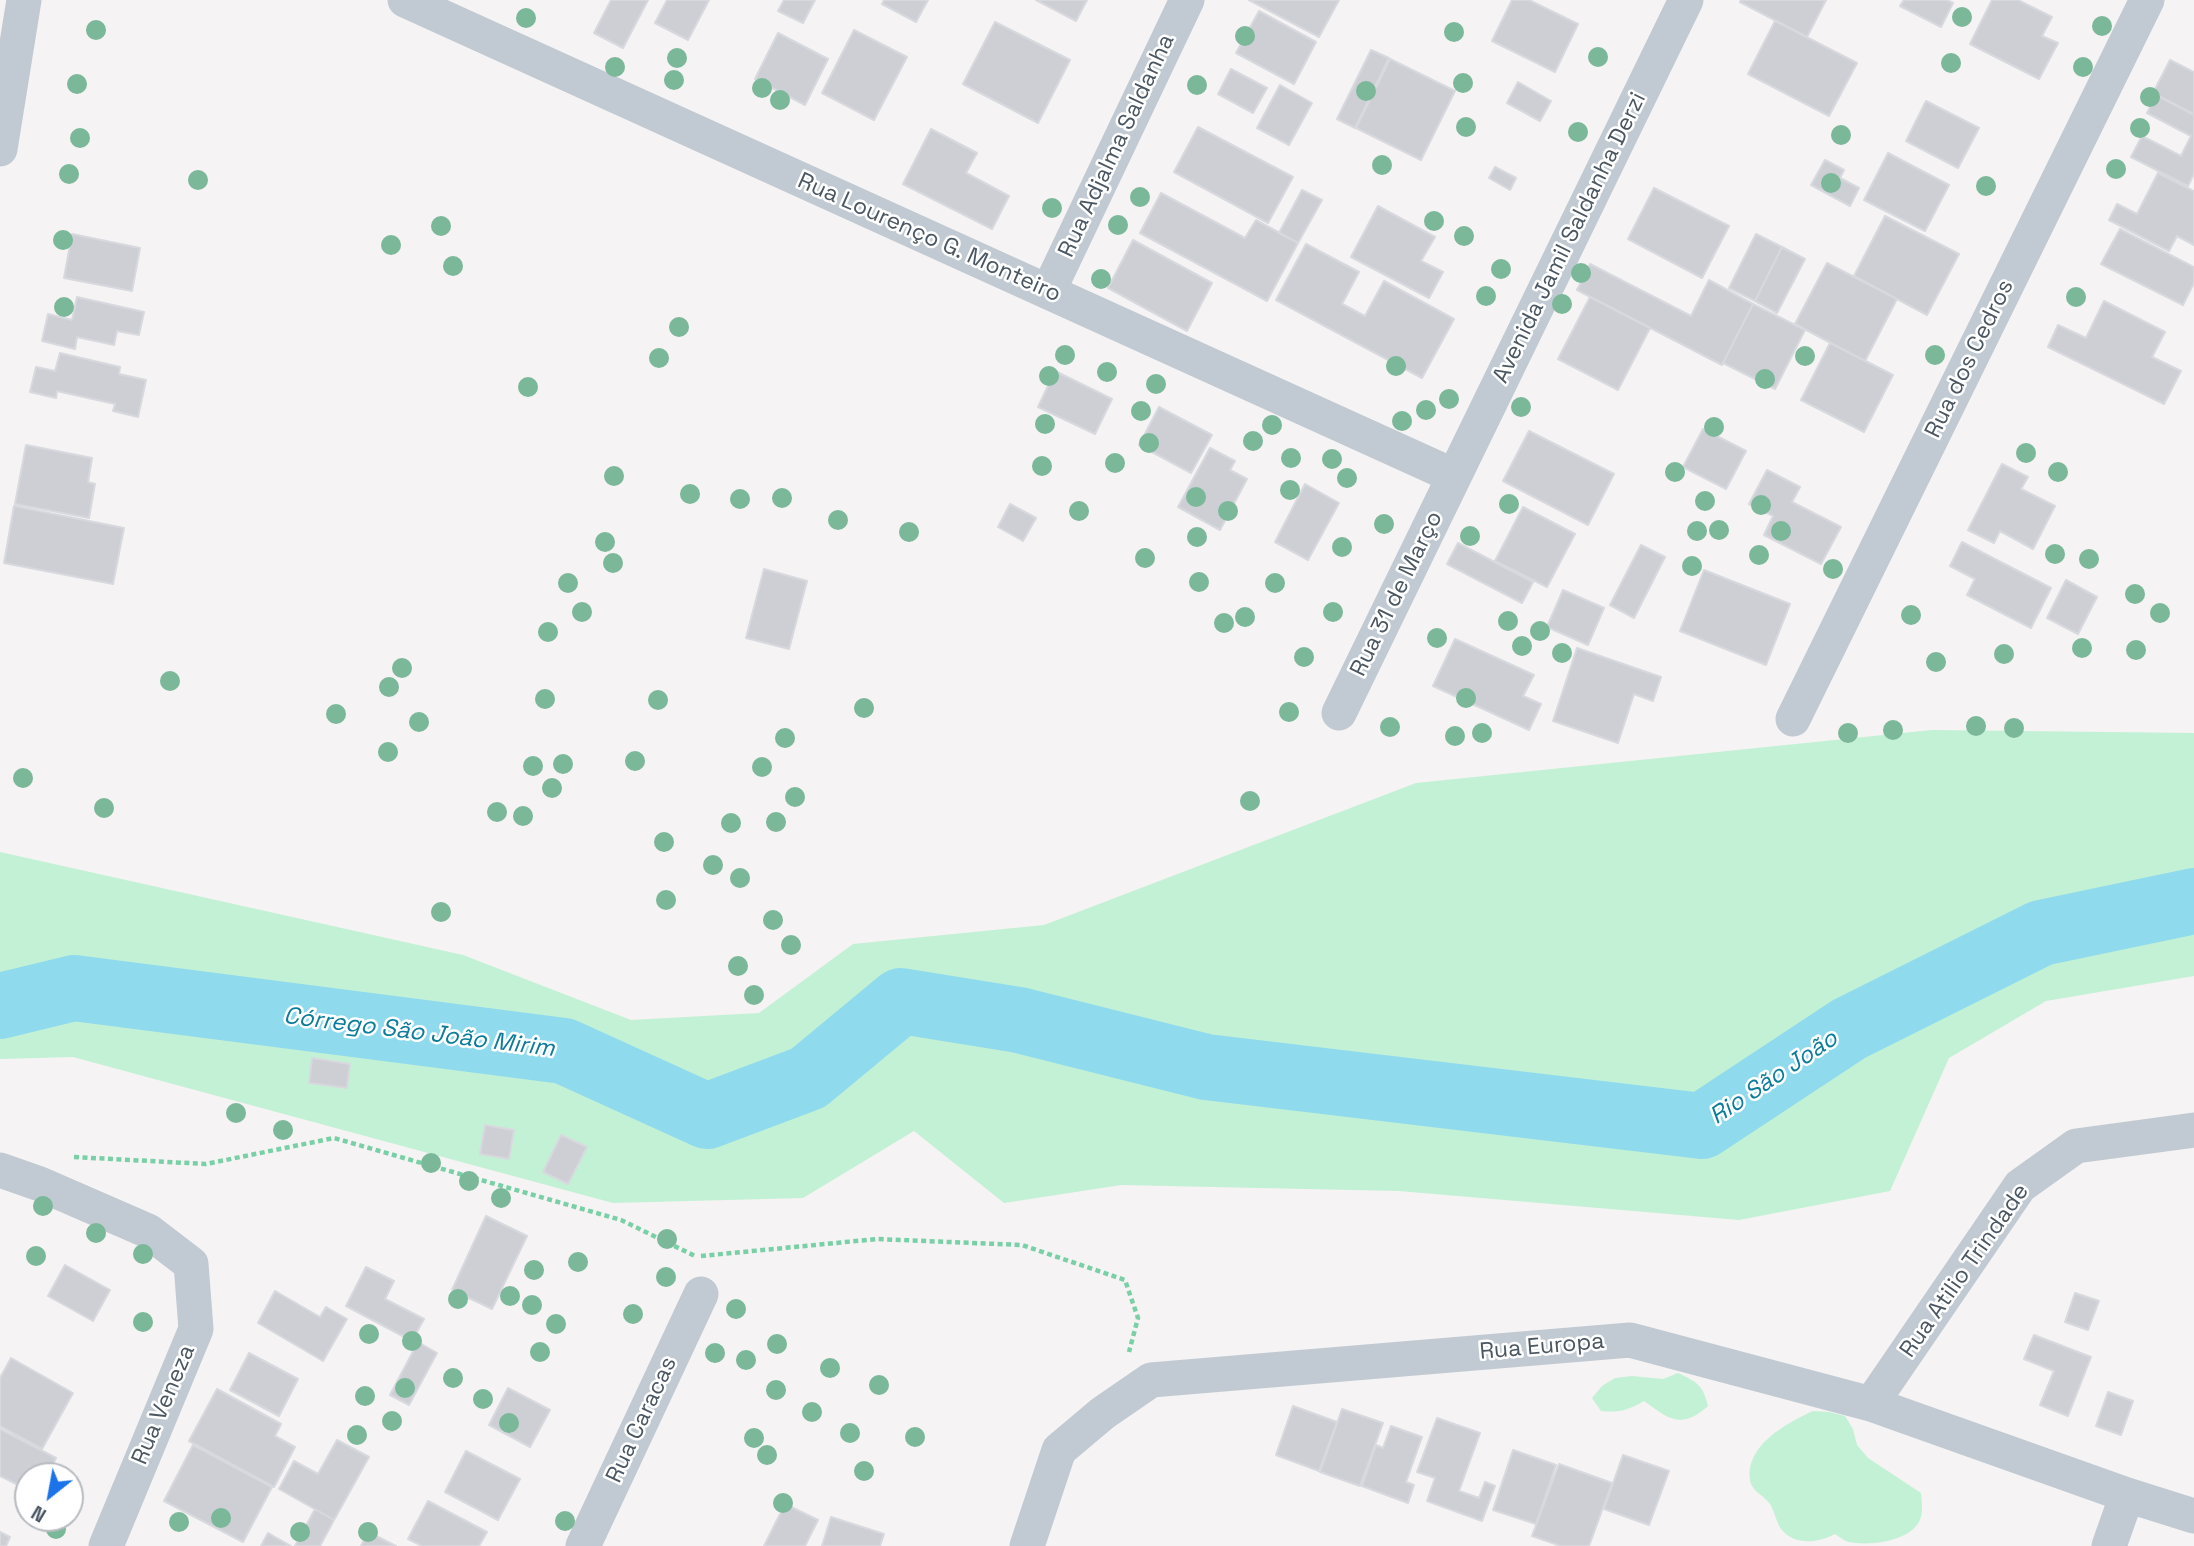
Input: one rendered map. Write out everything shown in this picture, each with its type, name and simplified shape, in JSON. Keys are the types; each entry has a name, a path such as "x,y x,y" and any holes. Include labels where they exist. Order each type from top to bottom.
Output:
{"street":[{"path":"0,149 24,0"},
{"name":"Rua Lourenço G. Monteiro","path":"405,0 1454,476"},
{"name":"Rua Adjalma Saldanha","path":"1048,292 1187,0"},
{"name":"Avenida Jamil Saldanha Derzi","path":"1454,476 1686,0"},
{"name":"Rua dos Cedros","path":"1793,719 2147,0"},
{"name":"Rua 31 de Março","path":"1339,713 1454,476"},
{"name":"Rua Atilio Trindade","path":"1871,1405 2020,1186 2076,1146 2194,1130"},
{"name":"Rua Veneza","path":"0,1170 40,1184 148,1231 191,1264 196,1329 106,1546"},
{"name":"Rua Caracas","path":"583,1546 701,1294"},
{"name":"Rua Europa","path":"1027,1546 1059,1450 1151,1380 1630,1340 1871,1405 2194,1516"},
{"path":"2109,1546 2127,1495"}],"path":[{"path":"69,1157 206,1164 334,1138 621,1220 697,1257 877,1239 1022,1245 1125,1280 1138,1318 1115,1405"},
{"path":"697,1257 701,1294"}],"green space":[{"path":"1932,730 2194,733 2194,976 2046,1001 1949,1058 1890,1191 1739,1220 1399,1191 1121,1185 1004,1203 914,1131 803,1198 613,1203 73,1057 0,1059 0,852 463,955 631,1020 759,1013 853,944 1044,925 1416,783"},
{"path":"1678,1373 1698,1385 1708,1406 1690,1418 1682,1420 1668,1417 1644,1401 1623,1410 1601,1411 1592,1398 1602,1386 1615,1378 1632,1376 1663,1379"},
{"path":"1813,1411 1845,1416 1853,1429 1857,1445 1868,1458 1921,1493 1921,1518 1911,1531 1895,1539 1857,1543 1835,1534 1814,1541 1800,1540 1781,1529 1770,1504 1751,1484 1750,1467 1754,1456 1770,1437"}],"building":[{"path":"611,0 648,0 623,48 594,33"},
{"path":"667,0 709,0 688,40 655,23"},
{"path":"784,0 815,0 803,23 778,11"},
{"path":"884,0 928,0 916,22 882,4"},
{"path":"1036,0 1087,0 1076,21"},
{"path":"1249,0 1339,0 1319,37"},
{"path":"1512,0 1529,0 1578,24 1555,72 1492,41"},
{"path":"1826,0 1807,37 1740,2"},
{"path":"1904,0 1947,0 1953,3 1941,27 1900,6"},
{"path":"1992,0 2018,0 2052,17 2042,36 2058,43 2039,79 1970,44"},
{"path":"1259,11 1316,42 1294,84 1236,53"},
{"path":"1775,21 1857,63 1829,116 1748,74"},
{"path":"995,22 1070,60 1038,123 963,84"},
{"path":"854,30 907,57 874,120 822,93"},
{"path":"778,33 828,59 805,105 755,79"},
{"path":"1371,50 1389,58 1355,128 1337,119"},
{"path":"1390,59 1455,91 1421,160 1356,128"},
{"path":"2170,60 2194,72 2194,114 2153,93"},
{"path":"1231,69 1267,88 1253,113 1218,94"},
{"path":"1518,82 1551,101 1540,121 1507,103"},
{"path":"1280,85 1312,103 1289,145 1257,128"},
{"path":"2156,95 2194,115 2194,174 2188,186 2131,157 2142,136 2181,156 2191,136 2147,113"},
{"path":"1926,101 1979,128 1958,168 1906,141"},
{"path":"1198,127 1293,177 1268,223 1174,172"},
{"path":"931,129 977,153 966,173 1009,196 992,229 903,184"},
{"path":"1888,153 1949,185 1925,231 1864,200"},
{"path":"1825,160 1844,170 1840,178 1859,188 1850,206 1811,185"},
{"path":"1495,167 1516,178 1510,190 1489,178"},
{"path":"2158,173 2194,191 2194,245 2177,236 2169,251 2109,220 2117,204 2137,214"},
{"path":"1654,188 1729,226 1702,278 1628,239"},
{"path":"1302,190 1322,200 1298,243 1279,233"},
{"path":"1161,193 1245,238 1256,220 1298,243 1267,301 1140,233"},
{"path":"1378,206 1435,237 1421,261 1443,272 1429,298 1351,257"},
{"path":"1885,216 1959,254 1927,315 1854,276"},
{"path":"2120,229 2194,267 2194,283 2183,305 2101,264"},
{"path":"72,234 140,248 132,291 64,278"},
{"path":"1756,234 1782,247 1755,301 1729,288"},
{"path":"1133,240 1212,283 1187,331 1108,288"},
{"path":"1306,244 1359,272 1342,304 1365,316 1384,281 1454,319 1422,378 1276,300"},
{"path":"1782,247 1805,259 1777,313 1755,301"},
{"path":"1827,263 1897,299 1865,361 1795,324"},
{"path":"1590,264 1691,316 1709,280 1753,304 1722,365 1577,290"},
{"path":"77,297 144,312 139,335 117,331 114,345 77,337 75,349 42,341 48,314 72,320"},
{"path":"1590,297 1650,328 1618,390 1558,359"},
{"path":"2104,301 2165,332 2152,357 2181,371 2164,404 2048,347 2058,325 2086,338"},
{"path":"1753,304 1805,330 1775,389 1723,363"},
{"path":"1830,343 1893,375 1864,432 1801,400"},
{"path":"60,353 120,367 119,374 146,380 138,417 113,411 115,404 57,391 56,398 30,392 36,367 55,371"},
{"path":"1055,371 1112,399 1095,434 1038,407"},
{"path":"1159,407 1212,435 1191,473 1139,445"},
{"path":"1703,429 1746,451 1726,489 1683,467"},
{"path":"1529,431 1614,474 1588,525 1503,481"},
{"path":"26,445 92,458 88,482 95,484 89,518 15,504"},
{"path":"1210,448 1235,461 1230,470 1247,479 1220,530 1178,507"},
{"path":"2002,464 2028,477 2021,489 2055,506 2033,549 2000,531 1994,543 1968,530"},
{"path":"1767,470 1800,487 1792,502 1841,527 1821,564 1764,535 1773,516 1749,504"},
{"path":"1305,484 1339,503 1308,560 1275,542"},
{"path":"1010,504 1036,518 1023,541 998,527"},
{"path":"14,506 124,528 113,584 4,563"},
{"path":"1523,507 1575,534 1547,587 1495,561"},
{"path":"1962,542 2051,588 2031,628 1967,595 1975,579 1950,566"},
{"path":"1458,543 1533,582 1522,603 1447,564"},
{"path":"1641,545 1665,557 1634,618 1610,605"},
{"path":"764,569 807,581 789,649 746,638"},
{"path":"1704,570 1790,604 1766,665 1680,631"},
{"path":"2066,580 2097,597 2078,634 2047,618"},
{"path":"1563,590 1604,608 1588,645 1547,627"},
{"path":"1455,639 1534,675 1523,696 1541,704 1529,730 1433,686"},
{"path":"1577,648 1661,677 1653,701 1634,694 1618,743 1553,721"},
{"path":"312,1058 350,1064 347,1088 309,1083"},
{"path":"485,1125 514,1130 509,1159 480,1154"},
{"path":"561,1135 587,1147 568,1184 543,1172"},
{"path":"486,1216 527,1236 492,1309 452,1290"},
{"path":"65,1265 110,1290 93,1321 48,1296"},
{"path":"366,1267 394,1281 385,1299 424,1319 412,1341 346,1306"},
{"path":"275,1291 320,1317 326,1307 347,1319 323,1361 258,1323"},
{"path":"2075,1293 2099,1301 2088,1330 2065,1322"},
{"path":"2034,1335 2091,1357 2068,1416 2040,1405 2054,1371 2024,1359"},
{"path":"418,1342 437,1353 409,1405 390,1395"},
{"path":"249,1353 298,1379 279,1416 230,1390"},
{"path":"11,1358 73,1393 42,1449 0,1426 0,1378"},
{"path":"508,1388 550,1410 530,1447 489,1425"},
{"path":"217,1389 281,1424 275,1436 295,1447 274,1487 189,1441"},
{"path":"2108,1392 2133,1401 2121,1435 2096,1426"},
{"path":"1293,1406 1337,1422 1319,1471 1276,1455"},
{"path":"1342,1409 1383,1423 1360,1486 1320,1472"},
{"path":"1437,1418 1480,1433 1459,1491 1479,1498 1485,1482 1495,1486 1482,1521 1427,1501 1435,1478 1417,1472"},
{"path":"1391,1426 1422,1437 1406,1482 1414,1485 1408,1503 1362,1486 1376,1445 1383,1448"},
{"path":"0,1429 56,1458 54,1462 14,1462 14,1483 0,1476"},
{"path":"337,1440 369,1457 334,1520 279,1489 294,1461 318,1474"},
{"path":"193,1445 272,1487 243,1542 164,1501"},
{"path":"1513,1450 1556,1465 1536,1524 1493,1510"},
{"path":"466,1451 520,1479 498,1520 445,1492"},
{"path":"1623,1455 1669,1471 1649,1525 1604,1509"},
{"path":"1559,1464 1612,1483 1589,1546 1561,1546 1532,1536"},
{"path":"428,1501 487,1532 479,1546 422,1546 408,1539"},
{"path":"785,1504 818,1520 805,1546 764,1546"},
{"path":"315,1509 334,1520 320,1546 295,1546"},
{"path":"831,1517 884,1534 880,1546 822,1546"},
{"path":"0,1532 10,1537 6,1546 0,1546"},
{"path":"368,1532 396,1546 361,1546"},
{"path":"268,1533 291,1546 261,1546"}],"waterway":[{"name":"Córrego São João Mirim","path":"0,1006 74,988 564,1051 707,1116 808,1078 901,1001 1019,1020 1206,1067 1702,1126 1849,1029 2041,933 2194,901"}],"water label":[{"name":"Rio São João","path":"1774,1078"}]}
